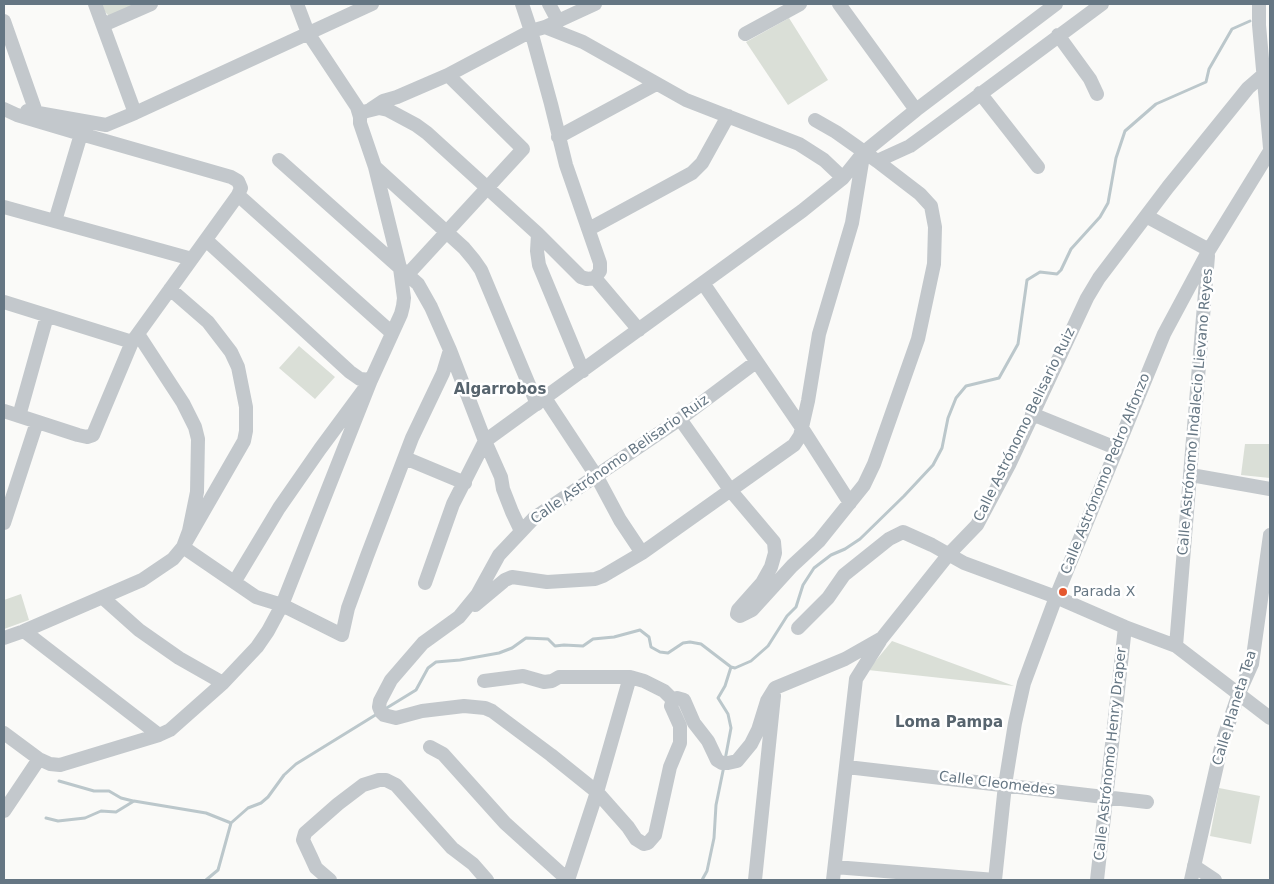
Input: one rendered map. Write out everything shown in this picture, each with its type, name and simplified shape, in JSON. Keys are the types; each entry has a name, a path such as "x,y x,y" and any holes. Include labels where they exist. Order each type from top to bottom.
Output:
{"street":[{"path":"95,4 135,113"},
{"path":"103,25 151,4"},
{"path":"298,4 308,33 357,107 365,113 388,110 427,133 538,234 581,277 587,280 595,278 600,271 600,263 558,137 552,104 545,26 549,4"},
{"path":"4,109 36,112 101,125 111,123 372,4"},
{"path":"522,4 545,26 612,57 686,100 799,144 824,160 843,178"},
{"path":"4,733 39,759 50,764 60,765 160,735 170,730 223,683 257,647 282,605 371,380 403,306 404,271 375,166 360,123 365,113 383,101 397,97 448,74 545,26 595,4"},
{"path":"745,34 800,4"},
{"path":"839,4 916,110"},
{"path":"425,582 453,504 485,441 703,283 843,178 863,153 1039,9 1056,4"},
{"path":"877,161 910,146 1102,4"},
{"path":"1259,4 1259,25 1269,120 1270,149"},
{"path":"4,21 36,112"},
{"path":"1058,35 1090,79 1097,94"},
{"path":"404,271 446,232 523,149 448,74"},
{"name":"Calle Astrónomo Belisario Ruiz","path":"775,688 845,659 882,638 949,554 977,526 995,494 1086,298 1146,216 1248,88 1263,75"},
{"path":"558,137 656,84"},
{"path":"980,93 1038,167"},
{"path":"4,109 17,115 80,134 232,177 238,181 241,188 238,195 135,338 93,435 87,437 78,435 4,411"},
{"path":"589,229 692,173 702,163 728,116"},
{"path":"680,418 731,491 774,542 775,553 771,566 762,583 738,610 737,614 740,616 752,610 792,566 819,541 864,485 874,464 918,339 934,264 935,227 931,206 920,194 877,161 863,153 836,132 815,120"},
{"path":"55,221 80,134"},
{"name":"Calle Astrónomo Pedro Alfonzo","path":"995,880 1005,785 1015,723 1024,683 1056,597 1164,334 1209,250 1270,149"},
{"path":"459,617 505,580 512,577 547,582 594,579 616,569 731,491 794,445 800,436 802,428 819,334 852,223 863,153"},
{"path":"279,160 418,284 450,350 521,531"},
{"path":"375,166 464,248 481,270 541,401 597,477 620,520 642,553"},
{"path":"238,195 392,333"},
{"path":"4,207 192,259"},
{"name":"Calle Astrónomo Indalecio Lievano Reyes","path":"1146,216 1209,250 1176,646"},
{"path":"538,234 539,265 583,371"},
{"path":"206,240 350,372 360,379 371,380"},
{"path":"595,278 639,330"},
{"path":"703,283 802,428 850,503"},
{"path":"4,638 142,580 162,568 183,547 237,454 246,432 247,418 238,367 231,352 208,322 170,289"},
{"path":"4,302 47,316 135,338 184,403 195,427 198,439 197,492 189,531 183,547"},
{"path":"19,416 47,316"},
{"path":"183,547 256,597 282,605 342,636 348,608 412,438 443,372 450,350"},
{"name":"Calle Astrónomo Belisario Ruiz","path":"673,700 670,706 680,726 680,743 670,768 655,835 644,844 636,839 628,827 597,792 499,715 485,708 464,706 438,708 396,718 384,715 379,707 380,701 391,680 424,643 459,617 477,595 499,555 534,518 597,477 756,362"},
{"path":"235,581 279,508 320,448 371,380"},
{"path":"787,406 799,412 804,409 808,401"},
{"path":"1032,414 1116,448"},
{"path":"4,522 37,422"},
{"path":"405,458 465,483"},
{"path":"1191,475 1270,489"},
{"path":"798,628 828,598 844,575 889,538 903,532 964,563 1056,597 1125,627 1176,646 1270,718"},
{"name":"Calle Planeta Tea","path":"1191,880 1222,742 1239,693 1252,664 1270,535"},
{"path":"102,597 139,630 179,658 223,683"},
{"name":"Calle Astrónomo Henry Draper","path":"1097,880 1125,627"},
{"path":"24,631 160,735"},
{"path":"882,638 856,679 834,874 995,880"},
{"path":"484,681 523,676 544,682 560,677 630,677 651,684 664,691 673,700 677,698 684,700 694,723 708,740 717,760 722,763 737,761 751,744 758,730 767,701 775,688"},
{"path":"430,747 443,754 505,823 568,880 597,792 630,677"},
{"path":"755,880 775,688"},
{"path":"4,811 39,759"},
{"name":"Calle Cleomedes","path":"847,767 1148,802"},
{"path":"330,880 316,868 304,840 305,833 363,785 379,780 386,780 396,785 452,848 473,864 487,880"},
{"path":"1194,866 1216,880"}],"shaded area":[{"path":"101,4 142,4 113,16 108,15 104,11"},
{"path":"789,18 828,80 788,105 746,42"},
{"path":"299,346 335,377 315,399 279,368"},
{"path":"1245,444 1270,444 1270,478 1241,475"},
{"path":"21,594 29,620 4,629 4,600"},
{"path":"892,641 1014,686 868,670"},
{"path":"1219,788 1260,796 1251,844 1210,836"}],"waterway":[{"path":"725,760 731,728 728,714 718,698 725,686 731,667 735,668 751,661 768,646 787,616 796,607 803,585 814,568 831,555 845,549 860,539 933,465 942,448 948,418 956,398 966,386 999,378 1018,344 1027,280 1040,272 1057,274 1061,270 1071,249 1100,217 1108,203 1116,158 1125,131 1156,104 1206,82 1209,69 1232,29 1250,21"},
{"path":"385,709 416,690 428,668 436,662 499,653 512,648 526,638 548,639 555,646 583,646 593,639 614,637 640,630 649,637 651,647 660,652 668,653 683,643 701,644 731,667"},
{"path":"206,880 218,870 231,823 248,808 261,803 268,797 284,775 296,764 377,714"},
{"path":"702,880 707,871 714,838 716,805 724,766"},
{"path":"59,781 94,791 109,791 121,798 133,801"},
{"path":"46,818 58,821 85,818 101,811 116,812 134,801 206,813 231,823"}],"place":[{"name":"Parada X","path":"1063,592"}],"district":[{"name":"Algarrobos","path":"500,390"},
{"name":"Loma Pampa","path":"949,723"}]}
